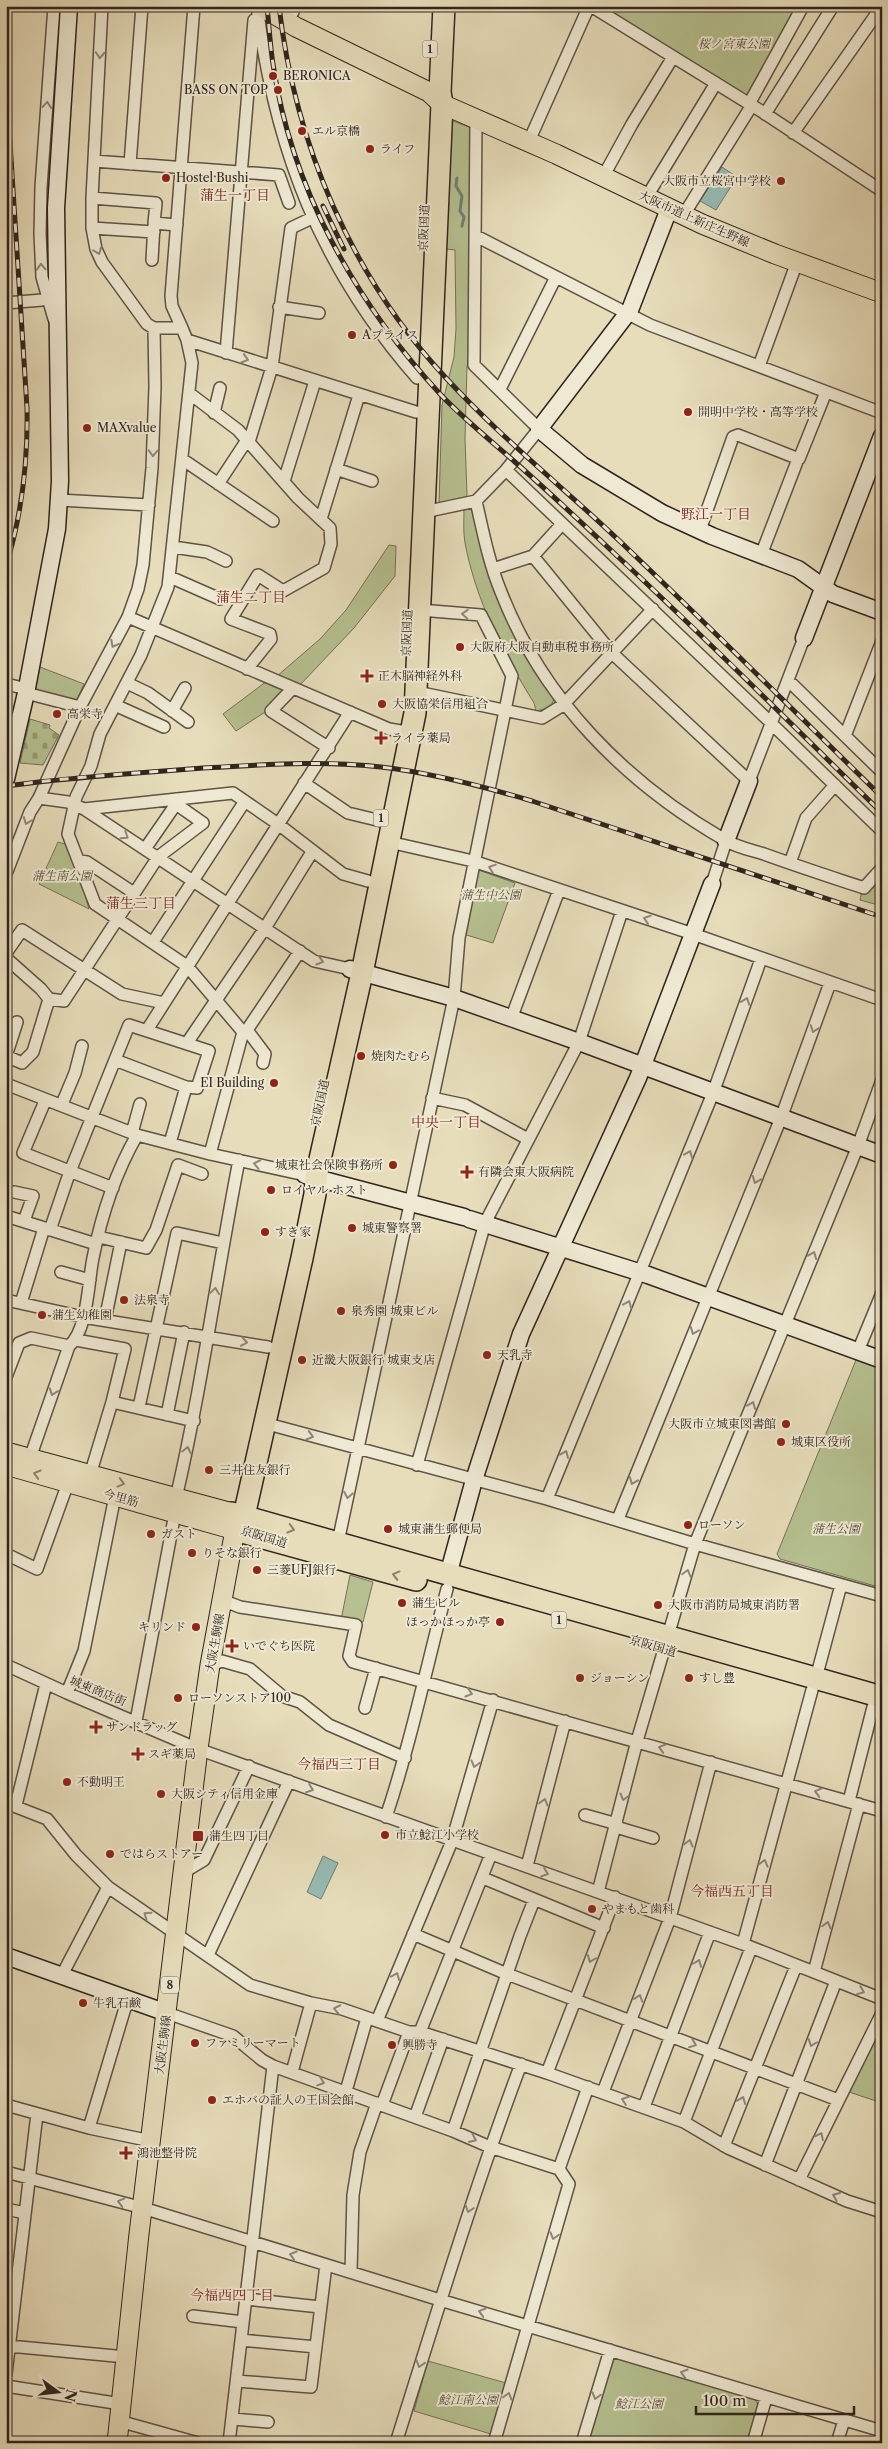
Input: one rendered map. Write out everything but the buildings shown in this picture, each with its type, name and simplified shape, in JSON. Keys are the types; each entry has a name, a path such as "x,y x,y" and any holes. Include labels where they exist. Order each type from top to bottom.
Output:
{"highway":[{"name":"京阪国道","path":"356,971 368,881 381,821 417,692 437,96 432,6"},
{"name":"京阪国道","path":"237,1520 268,1347 310,1176 356,971 389,842 406,732 404,705 425,195 437,96 444,6"},
{"name":"京阪国道","path":"237,1520 264,1423 302,1258 315,1194 310,1176"},
{"name":"京阪国道","path":"237,1520 338,1542 447,1582"},
{"name":"京阪国道","path":"237,1520 447,1582 814,1684 879,1705"}],"main road":[{"name":"大阪市道上新庄生野線","path":"258,6 296,27 437,96 504,123 512,134"},
{"name":"大阪市道上新庄生野線","path":"437,96 476,120 512,134 676,212 797,262 882,293"},
{"name":"今里筋","path":"6,1452 90,1475 175,1506"},
{"name":"今里筋","path":"6,1465 115,1496 175,1506 237,1520"},
{"name":"大阪生駒線","path":"117,2443 142,2208 152,2141 184,1872 190,1745 210,1665 237,1520"}],"street":[{"path":"54,6 40,196 42,277 58,331"},
{"path":"6,779 52,566 59,500 57,185 69,6"},
{"path":"102,6 92,198 92,228 96,249 102,262 147,324 154,328 182,328"},
{"path":"130,164 142,6"},
{"path":"194,6 172,306 187,340 192,363 170,577 168,587 150,628 141,655 126,683 117,706 100,734 92,766 76,797 79,807 68,834 95,904 187,966 265,1054 263,1062"},
{"path":"226,353 240,172 258,6"},
{"path":"258,6 264,59 276,112 290,161 312,218 343,278 366,313 417,378"},
{"path":"529,142 590,6 766,114 882,191"},
{"path":"424,512 476,501 506,470 628,313 676,212 750,105 803,6"},
{"path":"766,114 833,6"},
{"path":"792,133 882,6"},
{"path":"603,177 632,124 673,57"},
{"path":"646,198 716,84"},
{"path":"476,120 474,364 539,429 590,469 649,506 700,530 798,570 833,594 882,612"},
{"path":"44,142 52,159 57,185"},
{"path":"94,161 279,175 289,203"},
{"path":"92,198 156,202 152,260"},
{"path":"218,484 248,441 272,367 291,228 312,218"},
{"path":"92,228 154,228 177,225"},
{"path":"476,236 650,325 882,413"},
{"path":"759,366 797,262"},
{"path":"500,390 556,277"},
{"path":"6,303 42,300"},
{"path":"279,307 319,313"},
{"path":"6,874 30,812 39,798 80,707 128,618 142,572 149,505 155,387 154,328"},
{"path":"187,340 359,396 416,412"},
{"path":"284,481 315,381"},
{"path":"214,413 220,388"},
{"path":"761,556 826,392"},
{"path":"189,393 238,430 298,498 330,528 332,536 329,555 324,568 283,590 258,575 231,619 270,634 271,639 247,669"},
{"path":"321,519 359,396"},
{"path":"700,530 733,437 738,435 798,459"},
{"path":"386,1817 405,1758 447,1582 474,1480 520,1334 562,1247 643,1067 712,884 726,841 882,436"},
{"path":"182,459 273,521"},
{"path":"336,469 372,480"},
{"path":"506,470 653,609 882,831"},
{"path":"59,500 149,505"},
{"path":"476,501 493,569 511,616 531,653 563,705 604,749 649,790 726,841 864,888 882,868"},
{"path":"493,569 533,556 562,524"},
{"path":"173,547 207,552 226,561"},
{"path":"533,556 612,652 749,781"},
{"path":"170,577 220,598"},
{"path":"417,692 542,718 563,705 653,609"},
{"path":"338,1542 454,998 459,938 473,861 512,676 481,615 420,610"},
{"path":"128,618 389,729 406,732"},
{"path":"845,736 882,641"},
{"path":"126,683 148,693 188,722"},
{"path":"6,684 80,707"},
{"path":"792,684 882,772"},
{"path":"172,710 186,688"},
{"path":"294,688 271,711 329,748"},
{"path":"117,706 164,727"},
{"path":"147,1030 304,783 329,748 350,712"},
{"path":"304,783 348,813 381,821"},
{"path":"790,863 806,818 835,785"},
{"path":"79,807 176,802 233,793 278,824 343,874 368,881"},
{"path":"39,798 68,802 79,807 314,961 454,998 579,1042 882,1155"},
{"path":"152,942 245,801"},
{"path":"145,849 176,802"},
{"path":"6,958 41,989 49,999 64,1001 158,857 203,823 176,802"},
{"path":"389,842 473,861 693,934 882,1000"},
{"path":"187,1043 265,928 312,852"},
{"path":"80,861 87,862 134,893"},
{"path":"511,1018 559,890"},
{"path":"417,1465 473,1220 528,1139 579,1042 622,911"},
{"path":"6,953 22,930 83,971 122,994 164,1003"},
{"path":"210,1154 245,1031 300,951"},
{"path":"547,1499 713,1093 761,959"},
{"path":"618,1519 782,1118 830,983"},
{"path":"17,1022 6,1056 22,1063 33,1052 49,999"},
{"path":"21,1303 47,1229 129,1025 209,1052 197,1088 186,1086 115,1060"},
{"path":"62,1104 75,1073 82,1046"},
{"path":"598,1892 637,1741 695,1544 858,1146 882,1080"},
{"path":"6,1084 45,1100 62,1104 91,1118 134,1134 411,1202 562,1247 641,1272 882,1360"},
{"path":"170,1143 186,1086"},
{"path":"432,1098 465,1105 528,1139"},
{"path":"45,1100 23,1153 113,1188"},
{"path":"30,1458 83,1317 98,1240 113,1188 134,1134 140,1104"},
{"path":"136,1722 175,1506 194,1421 209,1336 222,1243 239,1160"},
{"path":"6,1216 47,1229 146,1248 157,1228 178,1165 202,1174"},
{"path":"14,1192 33,1196 24,1221"},
{"path":"157,1228 222,1243"},
{"path":"139,1407 178,1233"},
{"path":"106,1320 121,1242"},
{"path":"61,1272 90,1280"},
{"path":"858,1351 882,1293"},
{"path":"6,1300 83,1317 268,1347"},
{"path":"167,1416 184,1332"},
{"path":"6,1377 19,1343 31,1338 124,1349 112,1402 90,1475"},
{"path":"112,1402 194,1421"},
{"path":"264,1423 547,1499 618,1519 695,1544 882,1596"},
{"path":"6,1554 36,1569 68,1483"},
{"path":"66,1693 84,1651 115,1496"},
{"path":"684,2122 747,1946 785,1783 841,1585"},
{"path":"222,1600 240,1608 356,1625 349,1656 353,1662 423,1680 882,1811"},
{"path":"210,1665 222,1661 250,1670 282,1696 300,1702 329,1725 405,1758"},
{"name":"城東商店街","path":"6,1664 66,1693 190,1745 452,1841 710,1932 882,1999"},
{"path":"365,1708 376,1668"},
{"path":"46,1684 11,1804 47,1819 76,1855 108,1887 250,1986 311,2004 342,2009 443,2039 603,2092 684,2122 724,2146 847,2201 882,2212"},
{"path":"346,2091 372,2019 413,1934 452,1841 494,1700"},
{"path":"814,1972 879,1705"},
{"path":"526,1866 565,1721"},
{"path":"603,2092 670,1918 711,1762"},
{"path":"184,1872 204,1860 249,1766"},
{"path":"208,1955 288,1781"},
{"path":"585,1815 652,1838"},
{"path":"350,2272 353,2195 358,2161 380,2104 453,1951 491,1854"},
{"path":"483,1878 604,1928"},
{"path":"62,1975 108,1887"},
{"path":"547,2073 615,1898"},
{"path":"453,2131 534,1900"},
{"path":"644,2107 710,1932"},
{"path":"413,1934 507,1974 838,2100"},
{"path":"6,1956 233,2036 262,2060 273,2066 346,2091 453,2131 490,2147 559,2169 569,2184 494,2443"},
{"path":"724,2146 796,1966"},
{"path":"766,2165 836,1981"},
{"path":"89,2128 128,1998"},
{"path":"292,2072 311,2004"},
{"path":"799,2180 882,2014"},
{"path":"415,2117 443,2039"},
{"path":"396,2443 490,2147 521,2064"},
{"path":"230,2443 273,2066"},
{"path":"559,2169 588,2087"},
{"path":"6,2106 89,2128 152,2141"},
{"path":"6,2374 37,2114"},
{"path":"6,2172 142,2208 440,2300 882,2431"},
{"path":"6,2209 25,2213"},
{"path":"237,2381 311,2387 326,2265"},
{"path":"246,2299 320,2307"},
{"path":"193,2316 243,2322"},
{"path":"9,2340 126,2357"},
{"path":"242,2340 316,2347"},
{"path":"582,2443 610,2350"},
{"path":"6,2386 120,2412 198,2443"},
{"path":"753,2443 766,2398"},
{"path":"233,2419 268,2422"},
{"path":"837,2443 844,2420"}],"green space":[{"name":"桜ノ宮東公園","path":"600,6 797,6 751,94 745,96"},
{"path":"451,120 471,128 469,365 467,366 465,438 467,495 465,498 439,504 442,405 454,357 456,329 455,250 446,249"},
{"path":"474,507 529,655 554,699 545,709 536,711 534,703 501,646 483,606 465,543 464,508"},
{"path":"389,545 396,546 395,576 354,628 299,686 276,677 320,639 346,610"},
{"path":"40,667 84,684 75,704 35,691"},
{"path":"267,681 285,691 265,712 236,731 223,714"},
{"path":"30,719 50,725 49,728 59,735 43,765 20,763"},
{"name":"蒲生南公園","path":"58,842 68,845 76,862 89,909 39,884"},
{"name":"蒲生中公園","path":"476,869 515,883 493,943 463,934"},
{"path":"882,873 882,906 860,900 862,891"},
{"name":"蒲生公園","path":"856,1360 882,1369 882,1588 780,1559 777,1554"},
{"path":"350,1575 373,1582 363,1622 341,1620"},
{"path":"882,2022 882,2103 846,2091"},
{"name":"鯰江公園","path":"619,2357 754,2398 759,2406 748,2443 587,2443 610,2362"},
{"name":"鯰江南公園","path":"428,2361 506,2383 491,2434 414,2411"}],"water":[{"path":"722,167 737,177 716,210 700,201"},
{"path":"323,1856 338,1863 321,1899 307,1892"}],"waterway":[{"path":"457,178 456,186 462,196 460,211 464,217 462,226"}],"railway":[{"path":"267,6 273,64 282,110 295,155 312,199 332,242 355,283 381,322 410,359 450,404 553,496 649,586 882,813"},
{"path":"279,6 298,108 333,206 356,252 382,296 412,338 446,378 490,423 606,528 882,797"},
{"path":"6,80 27,408 23,488 12,546 6,566"},
{"path":"323,206 344,249"},
{"path":"6,786 55,780 203,768 314,763 381,767 457,781 532,801 882,917"}],"place":[{"name":"BERONICA","path":"273,76"},
{"name":"BASS ON TOP","path":"278,90"},
{"name":"エル京橋","path":"302,131"},
{"name":"ライフ","path":"370,149"},
{"name":"Hostel Bushi","path":"166,178"},
{"name":"大阪市立桜宮中学校","path":"781,181"},
{"name":"Aプライス","path":"352,335"},
{"name":"開明中学校・高等学校","path":"688,412"},
{"name":"MAXvalue","path":"87,428"},
{"name":"大阪府大阪自動車税事務所","path":"460,647"},
{"name":"正木脳神経外科","path":"367,676"},
{"name":"大阪協栄信用組合","path":"382,704"},
{"name":"高栄寺","path":"57,714"},
{"name":"ライラ薬局","path":"381,738"},
{"name":"焼肉たむら","path":"361,1056"},
{"name":"EI Building","path":"274,1083"},
{"name":"城東社会保険事務所","path":"393,1165"},
{"name":"有隣会東大阪病院","path":"467,1172"},
{"name":"ロイヤル ホスト","path":"271,1190"},
{"name":"城東警察署","path":"352,1228"},
{"name":"すき家","path":"265,1232"},
{"name":"法泉寺","path":"124,1300"},
{"name":"泉秀園 城東ビル","path":"341,1311"},
{"name":"蒲生幼稚園","path":"42,1315"},
{"name":"天乳寺","path":"487,1355"},
{"name":"近畿大阪銀行 城東支店","path":"302,1360"},
{"name":"大阪市立城東図書館","path":"786,1424"},
{"name":"城東区役所","path":"781,1442"},
{"name":"三井住友銀行","path":"209,1470"},
{"name":"ローソン","path":"688,1525"},
{"name":"城東蒲生郵便局","path":"388,1529"},
{"name":"ガスト","path":"151,1534"},
{"name":"りそな銀行","path":"192,1553"},
{"name":"三菱UFJ銀行","path":"257,1570"},
{"name":"蒲生ビル","path":"402,1603"},
{"name":"大阪市消防局城東消防署","path":"658,1605"},
{"name":"ほっかほっか亭","path":"500,1622"},
{"name":"キリンド","path":"196,1627"},
{"name":"いでぐち医院","path":"232,1646"},
{"name":"ジョーシン","path":"580,1678"},
{"name":"すし豊","path":"689,1678"},
{"name":"ローソンストア100","path":"178,1698"},
{"name":"サンドラッグ","path":"96,1727"},
{"name":"スギ薬局","path":"138,1754"},
{"name":"不動明王","path":"67,1782"},
{"name":"大阪シティ信用金庫","path":"161,1794"},
{"name":"市立鯰江小学校","path":"385,1835"},
{"name":"蒲生四丁目","path":"198,1836"},
{"name":"ではらストアー","path":"110,1854"},
{"name":"やまもと歯科","path":"592,1909"},
{"name":"牛乳石鹸","path":"83,2003"},
{"name":"ファミリーマート","path":"195,2043"},
{"name":"興勝寺","path":"392,2045"},
{"name":"エホバの証人の王国会館","path":"212,2100"},
{"name":"鴻池整骨院","path":"126,2153"}],"district":[{"name":"蒲生一丁目","path":"235,195"},
{"name":"野江一丁目","path":"716,514"},
{"name":"蒲生二丁目","path":"251,597"},
{"name":"蒲生三丁目","path":"141,903"},
{"name":"中央一丁目","path":"446,1122"},
{"name":"今福西三丁目","path":"339,1764"},
{"name":"今福西五丁目","path":"732,1891"},
{"name":"今福西四丁目","path":"232,2295"}]}
